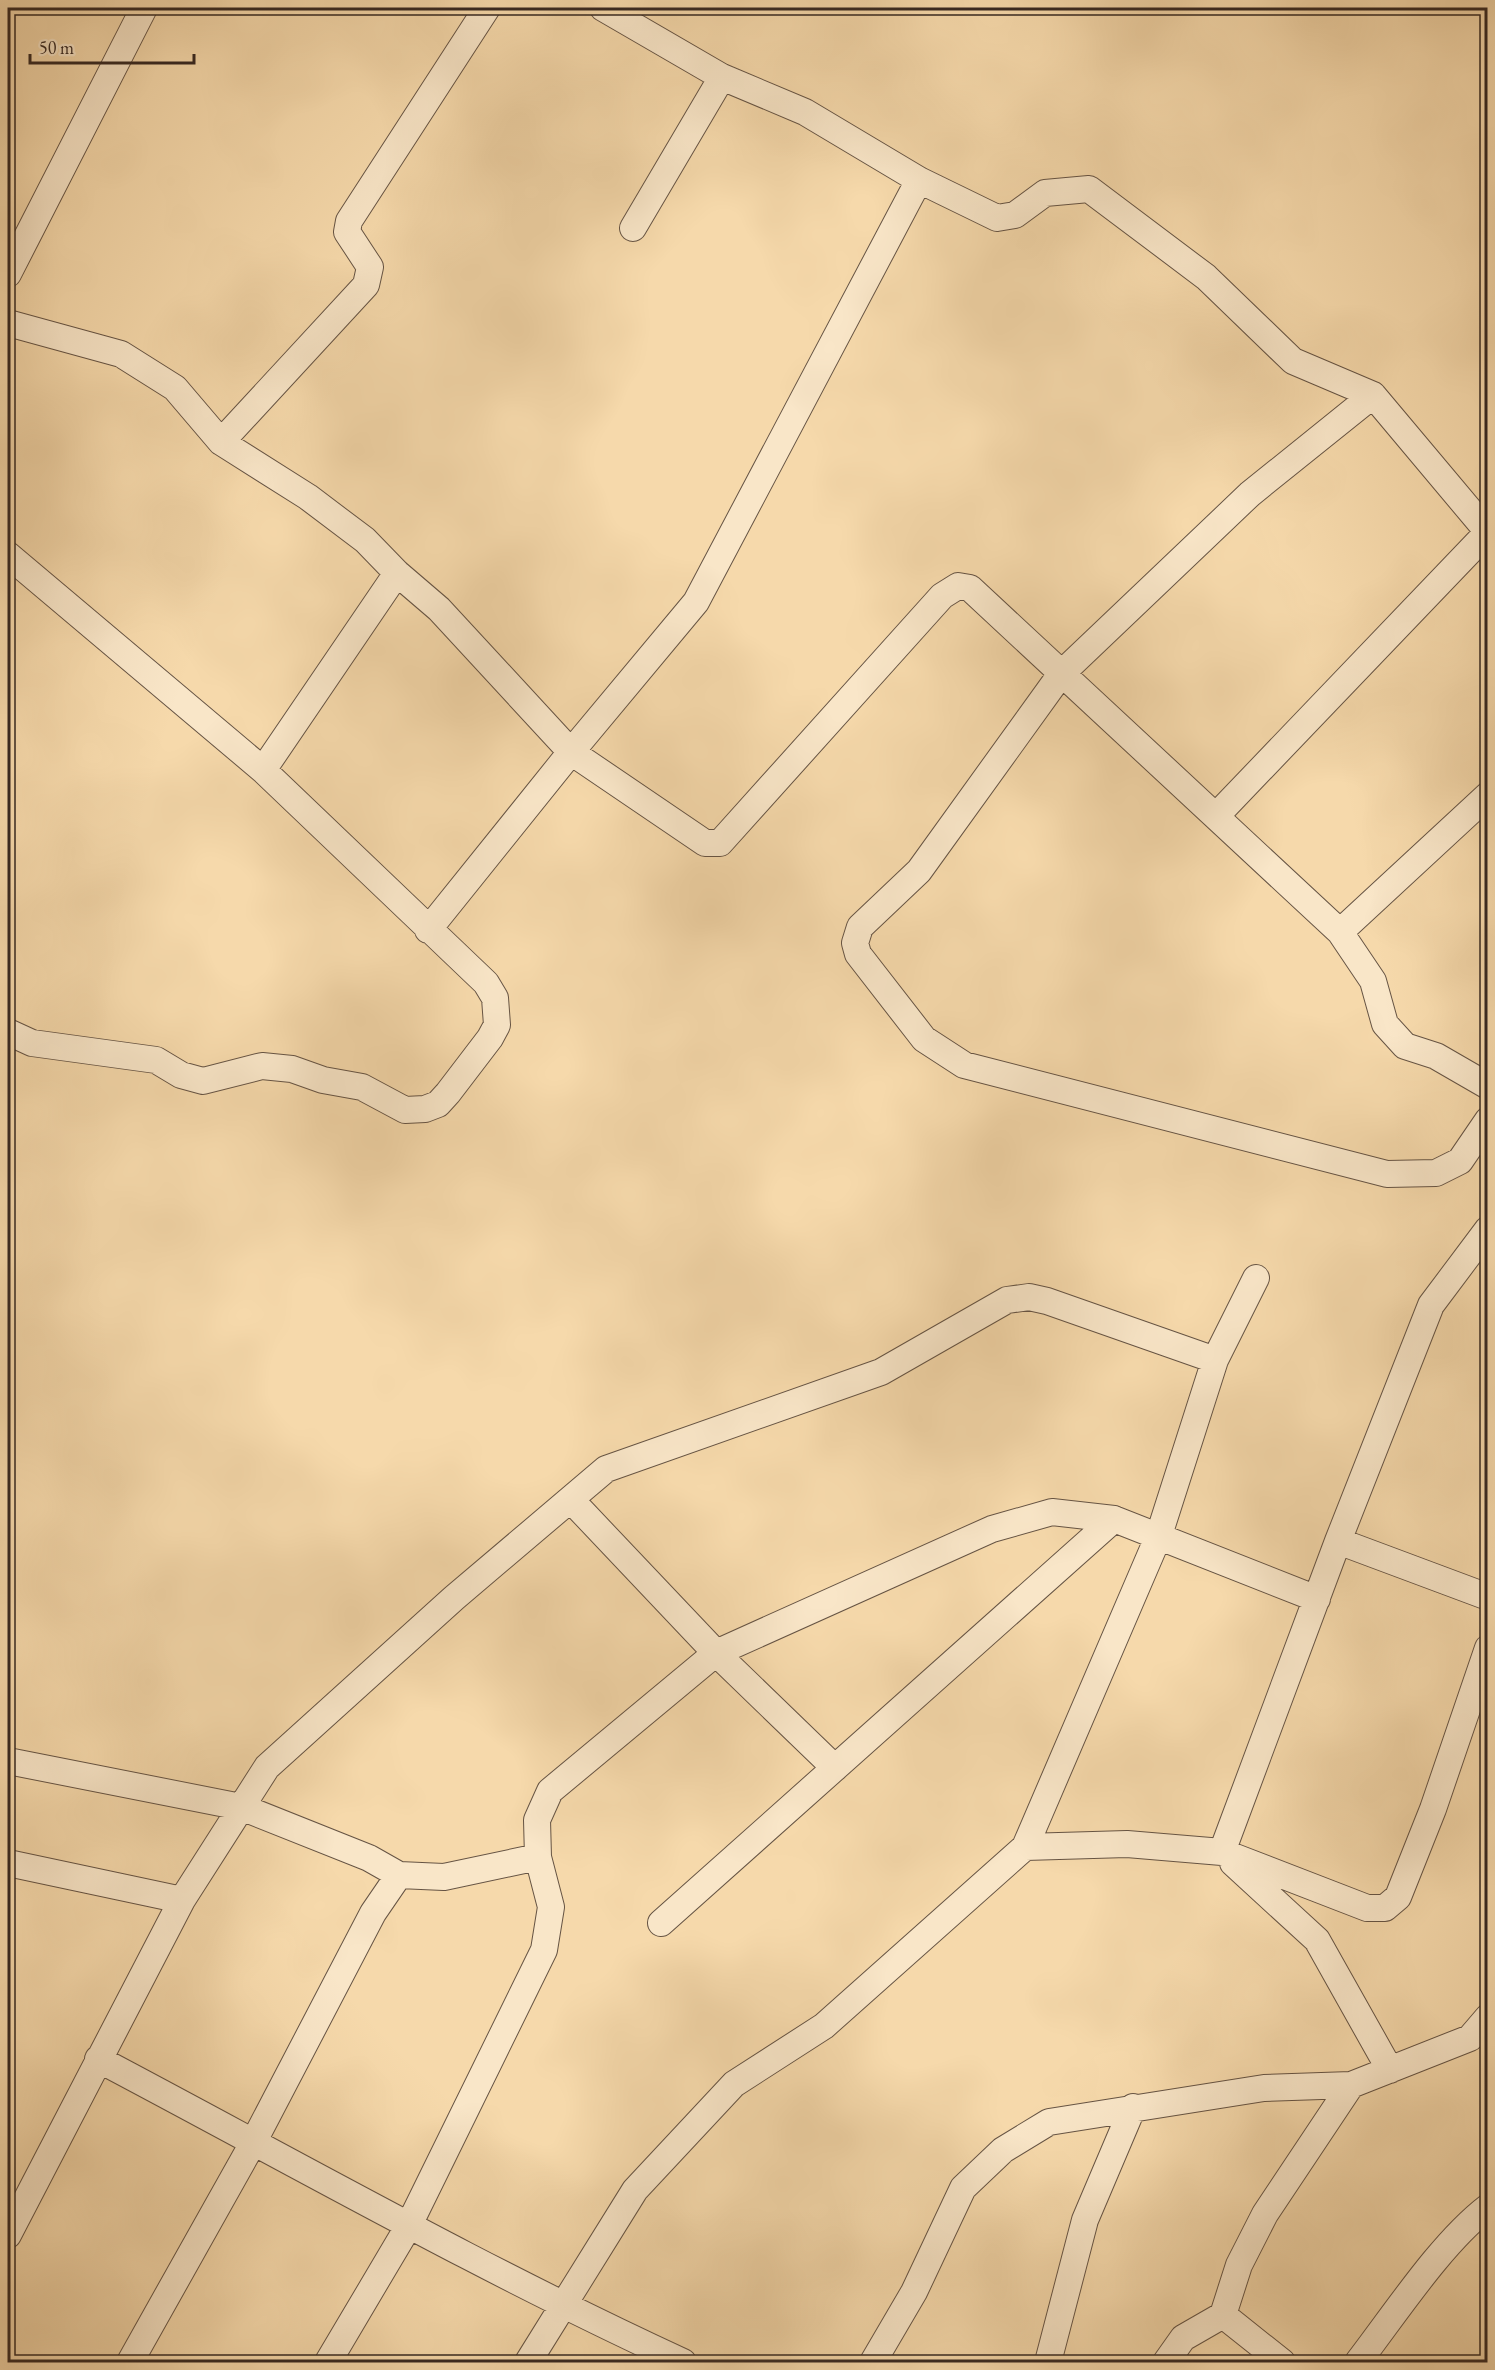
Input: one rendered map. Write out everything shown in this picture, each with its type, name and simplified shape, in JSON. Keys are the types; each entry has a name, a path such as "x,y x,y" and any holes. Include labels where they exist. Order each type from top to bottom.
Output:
{"street":[{"path":"8,274 144,8"},
{"path":"220,442 366,285 370,267 347,232 349,221 487,8"},
{"path":"603,8 722,77 805,112 919,180 997,218 1015,215 1045,193 1089,189 1206,277 1293,361 1373,395 1488,532 1217,815"},
{"path":"633,228 722,77"},
{"path":"428,930 571,752 696,602 919,180"},
{"path":"8,323 121,354 175,388 220,442 308,496 365,540 397,573 439,609 571,752 705,843 720,843 942,596 958,586 970,588 1217,815 1340,932 1373,981 1385,1024 1405,1046 1436,1056 1488,1086"},
{"path":"1373,395 1250,494 1061,674 919,871 860,927 855,943 858,954 924,1039 964,1065 1388,1174 1436,1173 1460,1161 1488,1120"},
{"path":"8,555 263,770 486,983 495,998 497,1012 496,1025 490,1038 438,1104 425,1109 405,1110 362,1088 322,1080 292,1069 262,1066 204,1081 181,1075 156,1060 32,1043 8,1032"},
{"path":"263,770 397,573"},
{"path":"1340,932 1488,795"},
{"path":"1222,1852 1338,1541 1431,1305 1488,1229"},
{"path":"528,2362 635,2190 734,2084 824,2026 1025,1847 1159,1535 1215,1360 1256,1278"},
{"path":"8,2235 182,1900 267,1767 454,1598 572,1501 606,1469 881,1372 1006,1300 1029,1297 1047,1301 1215,1360"},
{"path":"572,1501 716,1653 835,1768"},
{"path":"328,2362 408,2227 544,1950 551,1907 538,1857 537,1820 550,1791 716,1653 992,1529 1052,1512 1114,1519 1317,1599"},
{"path":"661,1923 1114,1519"},
{"path":"1338,1541 1488,1597"},
{"path":"1025,1847 1127,1844 1222,1852 1367,1908 1385,1908 1398,1897 1433,1809 1478,1707 1488,1648"},
{"path":"8,1761 241,1807 369,1858 399,1875 444,1877 538,1857"},
{"path":"1222,1852 1317,1940 1390,2070"},
{"path":"8,1863 182,1900"},
{"path":"130,2362 254,2141 373,1913 399,1875"},
{"path":"873,2362 914,2292 963,2188 1004,2150 1049,2122 1264,2088 1351,2085 1470,2038 1488,2017"},
{"path":"99,2059 254,2141 408,2227 561,2306 683,2362"},
{"path":"1166,2362 1183,2338 1223,2315 1239,2265 1265,2214 1351,2085"},
{"path":"1048,2362 1085,2220 1133,2107"},
{"path":"1358,2362 1426,2272 1476,2216 1488,2207"},
{"path":"1223,2315 1282,2362"}]}
